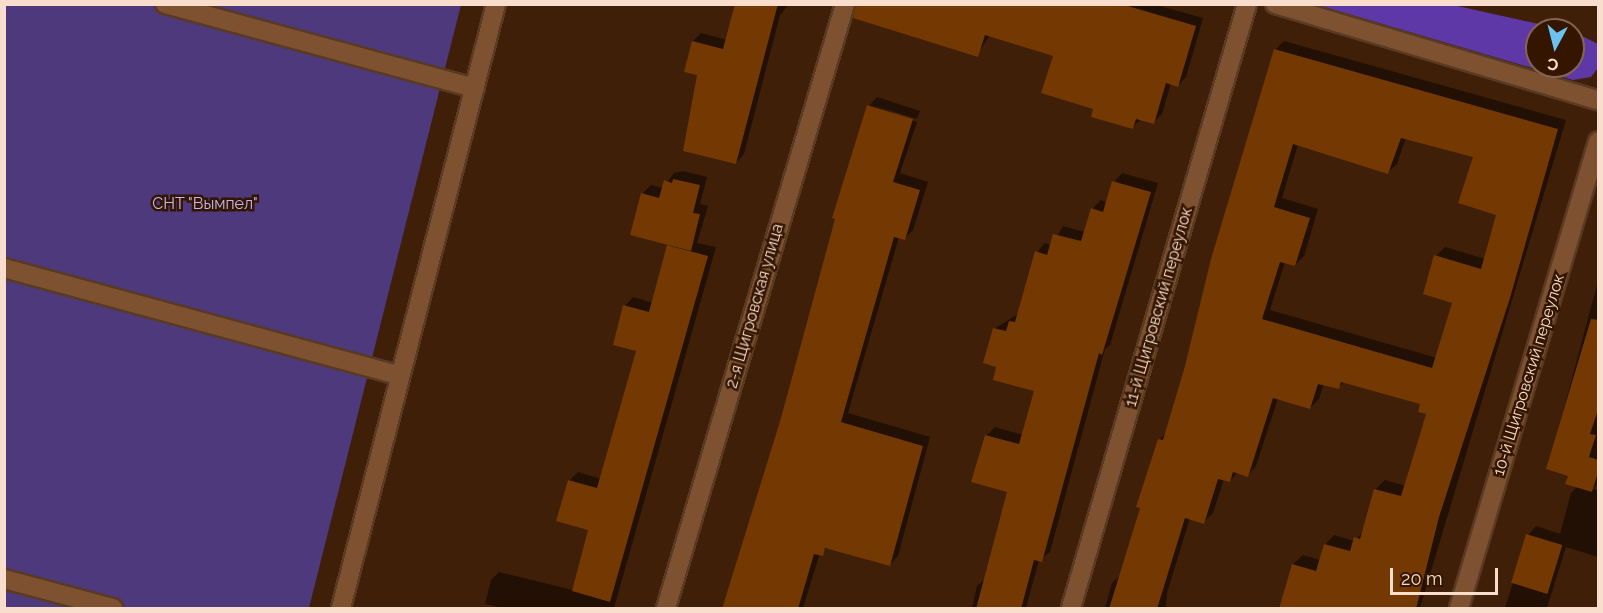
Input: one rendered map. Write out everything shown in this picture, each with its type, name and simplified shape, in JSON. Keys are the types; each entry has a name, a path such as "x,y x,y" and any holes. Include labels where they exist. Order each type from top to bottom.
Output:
{"street":[{"path":"165,4 475,88"},
{"path":"341,609 399,375 496,4"},
{"name":"2-я Щигровская улица","path":"666,609 845,4"},
{"name":"11-й Щигровский переулок","path":"1071,609 1247,4"},
{"path":"1275,4 1599,100"},
{"name":"10-й Щигровский переулок","path":"1460,609 1599,141"},
{"path":"4,268 399,375"},
{"path":"4,579 113,609"}],"green space":[{"name":"СНТ \"Вымпел\"","path":"4,5 461,5 309,608 5,608"}],"shaded area":[{"path":"1318,5 1453,5 1525,21 1525,66"},
{"path":"1585,38 1598,44 1598,68 1591,77 1585,78"}],"building":[{"path":"735,4 778,4 736,164 683,151 697,75 684,72 692,41 723,49"},
{"path":"856,4 1121,4 1196,26 1178,87 1166,83 1154,124 1136,119 1133,129 1091,117 1093,109 1041,93 1053,56 985,35 978,57 853,18"},
{"path":"1274,49 1558,129 1510,298 1439,517 1416,609 1279,609 1292,564 1316,571 1324,544 1350,551 1354,537 1360,539 1374,489 1401,496 1426,414 1418,412 1420,404 1341,382 1339,389 1318,384 1310,409 1273,398 1248,477 1233,472 1230,482 1218,479 1204,524 1185,518 1157,609 1109,609 1140,508 1136,507 1158,439 1163,440 1185,366 1211,259","holes":["1401,138 1473,157 1458,203 1496,215 1481,269 1434,255 1423,294 1452,303 1432,368 1262,319 1280,262 1295,266 1310,218 1274,207 1293,144 1388,174"]},
{"path":"867,105 913,119 893,182 920,190 905,240 894,237 841,422 923,446 890,566 825,548 823,556 814,554 798,609 722,609 781,418 835,219 832,218"},
{"path":"673,179 700,185 693,213 700,214 691,251 630,235 641,193 659,198 664,180 672,183"},
{"path":"1112,181 1151,192 1102,355 1099,353 1042,562 1034,560 1021,609 976,609 1007,492 971,482 985,435 1019,444 1034,391 993,380 996,367 983,363 993,328 1006,331 1009,321 1015,322 1035,251 1047,255 1053,234 1081,241 1091,208 1103,212"},
{"path":"667,245 708,256 610,602 572,591 588,530 556,521 568,480 597,488 636,351 613,345 623,305 649,312"},
{"path":"1591,319 1599,320 1599,407 1590,434 1596,435 1589,457 1599,460 1599,469 1592,492 1565,484 1568,476 1546,469"},
{"path":"1526,534 1562,545 1547,594 1511,583"}]}
